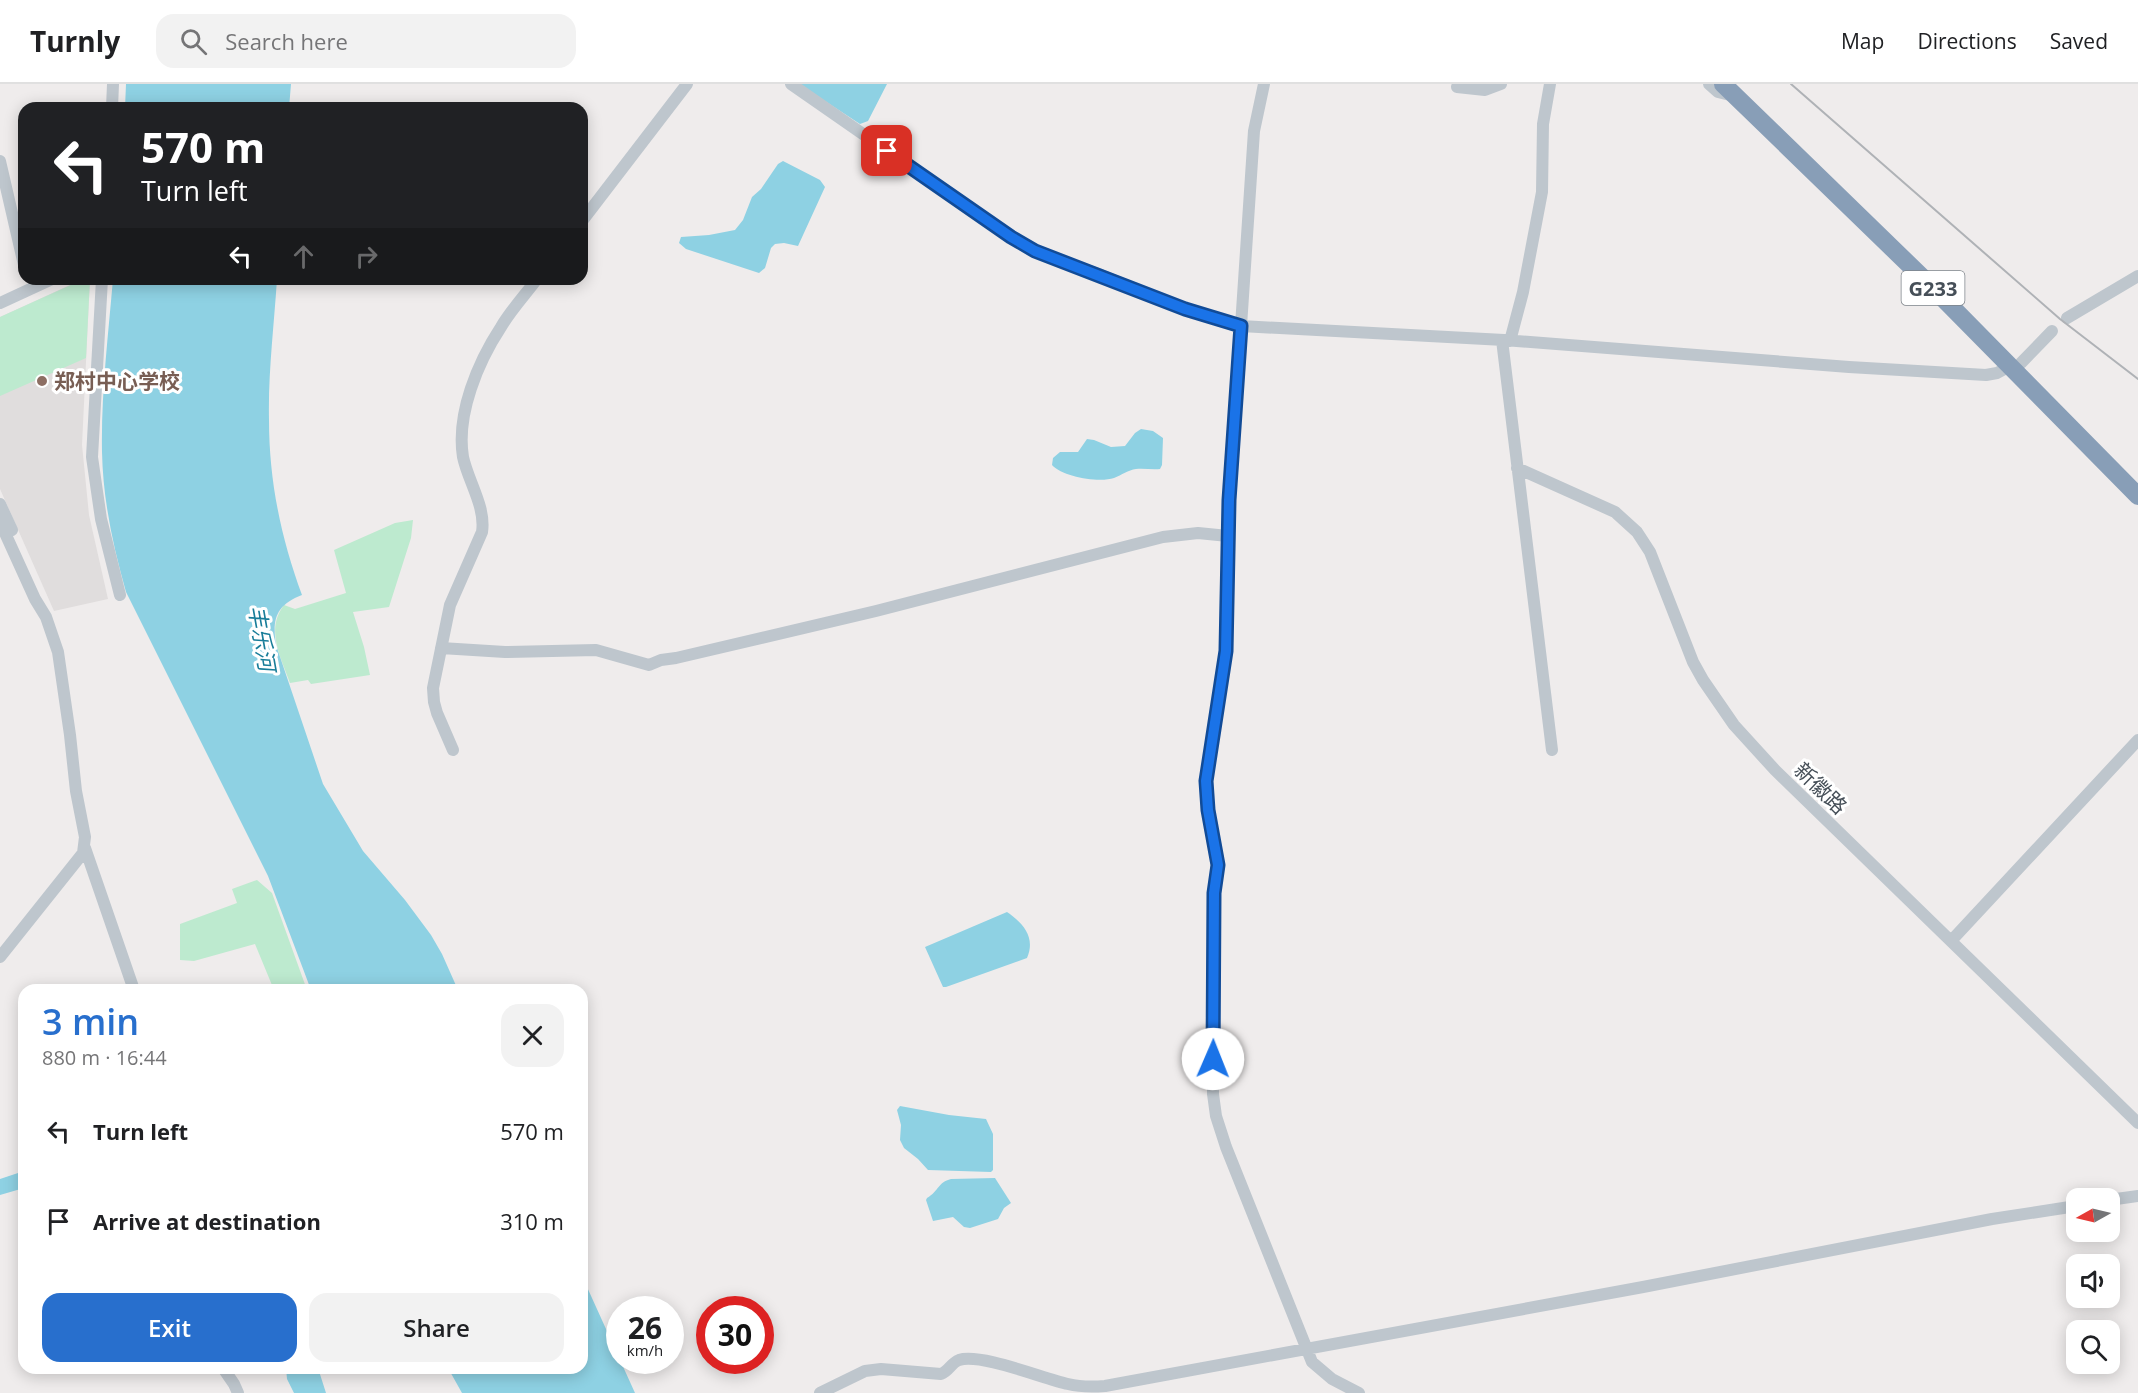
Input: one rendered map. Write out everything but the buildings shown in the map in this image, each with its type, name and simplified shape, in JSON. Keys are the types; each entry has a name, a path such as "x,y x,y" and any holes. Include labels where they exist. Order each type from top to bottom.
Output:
{"highway":[{"name":"G233","path":"1733,88 2138,482"},
{"name":"G233","path":"2016,365 2138,496"}],"street":[{"path":"112,102 113,84"},
{"path":"588,213 687,84"},
{"path":"790,84 1005,233 1035,251 1185,309 1241,326 1506,341 1986,375 2016,365 2052,331"},
{"path":"1264,84 1254,131 1228,536 1226,651 1206,781 1208,810 1218,865 1214,893 1213,1094 1216,1116 1226,1147 1312,1362 1341,1384 1359,1393"},
{"path":"1456,87 1485,90 1501,84"},
{"path":"1550,84 1543,124 1542,192 1523,292 1506,341 1517,468 1552,750"},
{"path":"1709,84 1718,92 1733,88"},
{"path":"0,161 18,239"},
{"path":"2067,318 2138,276"},
{"path":"0,303 27,285"},
{"path":"102,285 92,457 101,519 120,595"},
{"path":"453,750 434,702 433,688 450,605 483,525 482,514 464,459 461,436 462,418 492,343 501,326 532,285"},
{"name":"新徽路","path":"1517,468 1615,512 1630,525 1650,552 1693,662 1713,697 1734,725 1775,770 2138,1123"},
{"path":"0,504 42,596 46,617 58,652 85,848 132,984"},
{"path":"0,522 35,599 46,617"},
{"path":"441,648 505,652 596,650 649,665 661,660 876,611 1163,537 1198,533 1228,536"},
{"path":"1951,941 2138,740"},
{"path":"0,957 85,848"},
{"path":"2120,1198 2138,1196"},
{"path":"820,1393 865,1371 881,1369 941,1374 955,1362 964,1359 979,1360 1069,1385 1094,1386 2066,1208"},
{"path":"227,1374 238,1393"}],"shaded area":[{"name":"郑村中心学校","path":"70,285 90,285 82,445 89,515 108,599 54,611 0,489 0,317"}],"green space":[{"path":"71,285 90,285 86,358 0,396 0,317"},
{"path":"413,520 411,538 389,607 353,612 370,675 311,684 308,680 290,683 276,644 275,634 278,614 284,605 295,609 346,593 334,550 395,523"},
{"path":"257,880 272,893 305,984 272,984 255,944 194,961 180,960 180,924 237,903 232,889"}],"water":[{"path":"126,84 291,84 290,102 125,102"},
{"path":"799,84 887,84 868,121 860,124"},
{"path":"783,161 820,180 825,187 798,246 775,244 771,248 765,268 759,273 686,249 679,243 681,237 735,230 743,220 752,197 761,189 778,164"},
{"name":"丰乐河","path":"113,285 277,285 269,385 271,465 282,531 302,595 281,608 276,620 276,645 323,784 363,851 405,900 431,935 455,984 309,984 268,876 126,592 104,488 102,431"},
{"path":"1141,429 1153,431 1163,438 1160,469 1136,469 1114,478 1100,480 1072,476 1052,465 1053,458 1060,452 1078,452 1087,439 1111,447 1125,446"},
{"path":"1007,912 1023,926 1029,937 1027,958 943,987 925,947"},
{"path":"900,1106 986,1119 993,1134 993,1170 991,1172 928,1170 904,1148 900,1140 901,1125 897,1110"},
{"path":"18,1173 18,1190 0,1195 0,1179"},
{"path":"995,1178 1011,1203 1004,1208 998,1219 970,1228 964,1227 953,1217 933,1221 926,1200 943,1182 951,1179"},
{"path":"588,1289 606,1329 606,1374 626,1374 635,1393 462,1393 451,1374 588,1374"},
{"path":"287,1374 320,1374 326,1393 294,1393"}],"railway":[{"path":"1791,84 2060,319 2138,379"}],"place":[{"name":"郑村中心学校","path":"42,381"}],"route":[{"path":"887,151 1011,237 1035,251 1185,309 1241,326 1229,500 1226,651 1206,781 1208,810 1218,856 1217,884 1214,893 1213,1059"}]}
